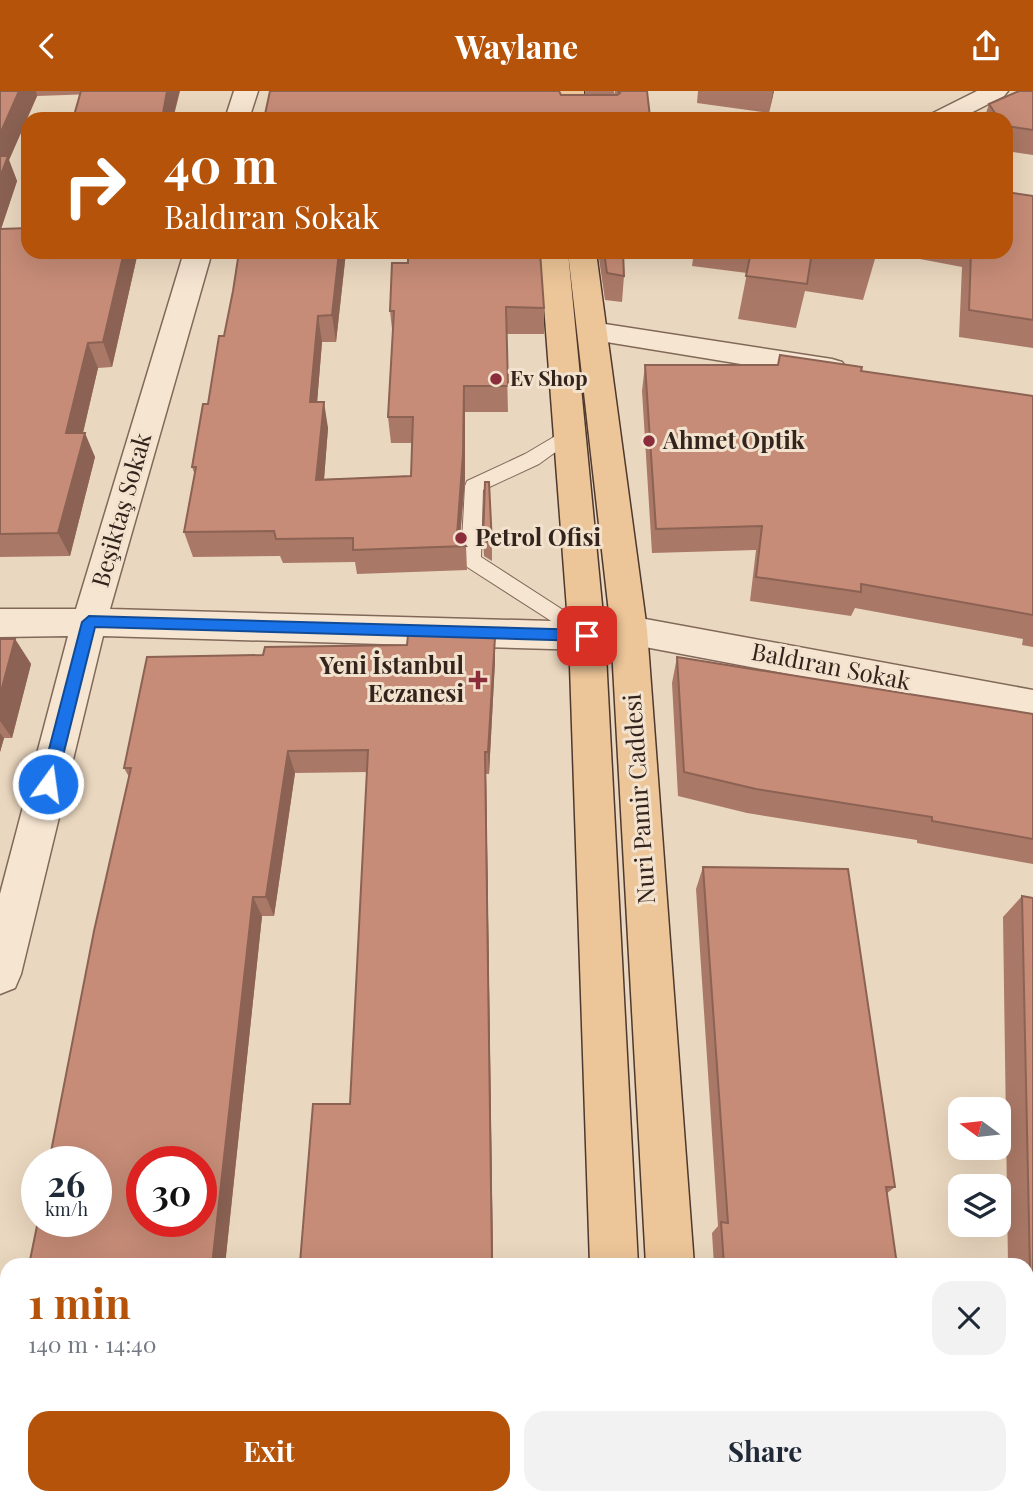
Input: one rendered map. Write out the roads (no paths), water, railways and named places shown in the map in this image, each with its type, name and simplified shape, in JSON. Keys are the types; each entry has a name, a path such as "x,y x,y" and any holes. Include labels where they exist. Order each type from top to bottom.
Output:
{"main road":[{"name":"Nuri Pamir Caddesi","path":"555,259 587,636 614,1258"},
{"name":"Nuri Pamir Caddesi","path":"583,259 629,629 670,1258"}],"street":[{"path":"239,112 246,91"},
{"path":"954,112 996,91"},
{"name":"Beşiktaş Sokak","path":"0,974 89,622 196,259"},
{"path":"592,331 854,373"},
{"path":"0,623 89,622 587,636"},
{"name":"Baldıran Sokak","path":"629,629 1033,705"}],"lane":[{"path":"569,434 532,459 474,486 471,561 587,636"}],"place":[{"name":"Ev Shop","path":"496,379"},
{"name":"Ahmet Optik","path":"649,441"},
{"name":"Petrol Ofisi","path":"461,538"},
{"name":"Yeni İstanbul Eczanesi","path":"478,680"}]}
